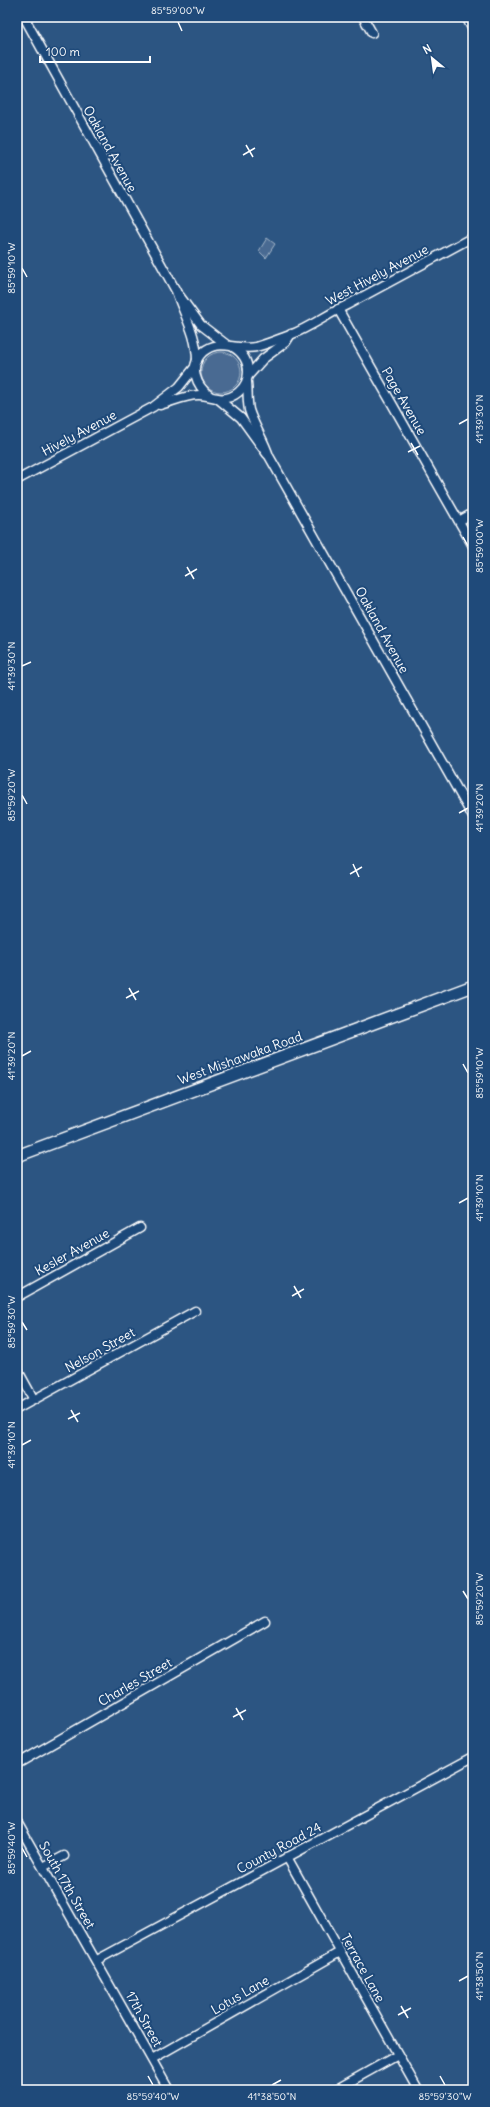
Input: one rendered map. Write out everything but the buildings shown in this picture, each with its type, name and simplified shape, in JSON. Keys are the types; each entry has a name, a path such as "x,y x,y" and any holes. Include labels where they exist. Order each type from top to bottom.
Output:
{"main road":[{"name":"West Mishawaka Road","path":"17,1156 473,986"}],"street":[{"name":"Oakland Avenue","path":"24,17 176,291 196,341 196,363"},
{"path":"363,17 372,33"},
{"path":"466,17 473,30"},
{"name":"West Hively Avenue","path":"291,334 473,237"},
{"name":"Oakland Avenue","path":"176,291 186,302 201,325 230,346"},
{"name":"Page Avenue","path":"338,310 473,546"},
{"name":"Hively Avenue","path":"153,408 180,387 202,353 210,348 219,345 255,347 291,334"},
{"name":"Hively Avenue","path":"17,480 153,408 188,396 226,398 235,395 242,389 263,359 286,342 291,334"},
{"path":"230,346 240,352 246,359 248,379"},
{"path":"196,363 195,374 198,383 203,391 214,397"},
{"name":"Oakland Avenue","path":"248,379 247,400 250,411 265,441 269,456"},
{"name":"Oakland Avenue","path":"214,397 240,418 259,445 269,456 473,817"},
{"path":"459,521 473,513"},
{"name":"Kesler Avenue","path":"17,1297 140,1228"},
{"name":"Nelson Street","path":"17,1409 194,1310"},
{"path":"17,1369 34,1400"},
{"name":"Charles Street","path":"17,1764 265,1621"},
{"name":"County Road 24","path":"97,1960 473,1757"},
{"name":"South 17th Street","path":"17,1822 97,1960"},
{"path":"43,1867 64,1856"},
{"name":"Terrace Lane","path":"287,1857 418,2090"},
{"name":"Lotus Lane","path":"152,2059 340,1952"},
{"name":"17th Street","path":"97,1960 170,2090"},
{"path":"335,2090 398,2055"}],"green space":[{"path":"267,238 275,244 266,258 259,251"},
{"path":"217,352 225,352 232,355 238,361 241,372 238,383 232,389 225,392 217,392 210,389 204,383 201,376 201,368 204,361 210,355"}]}
